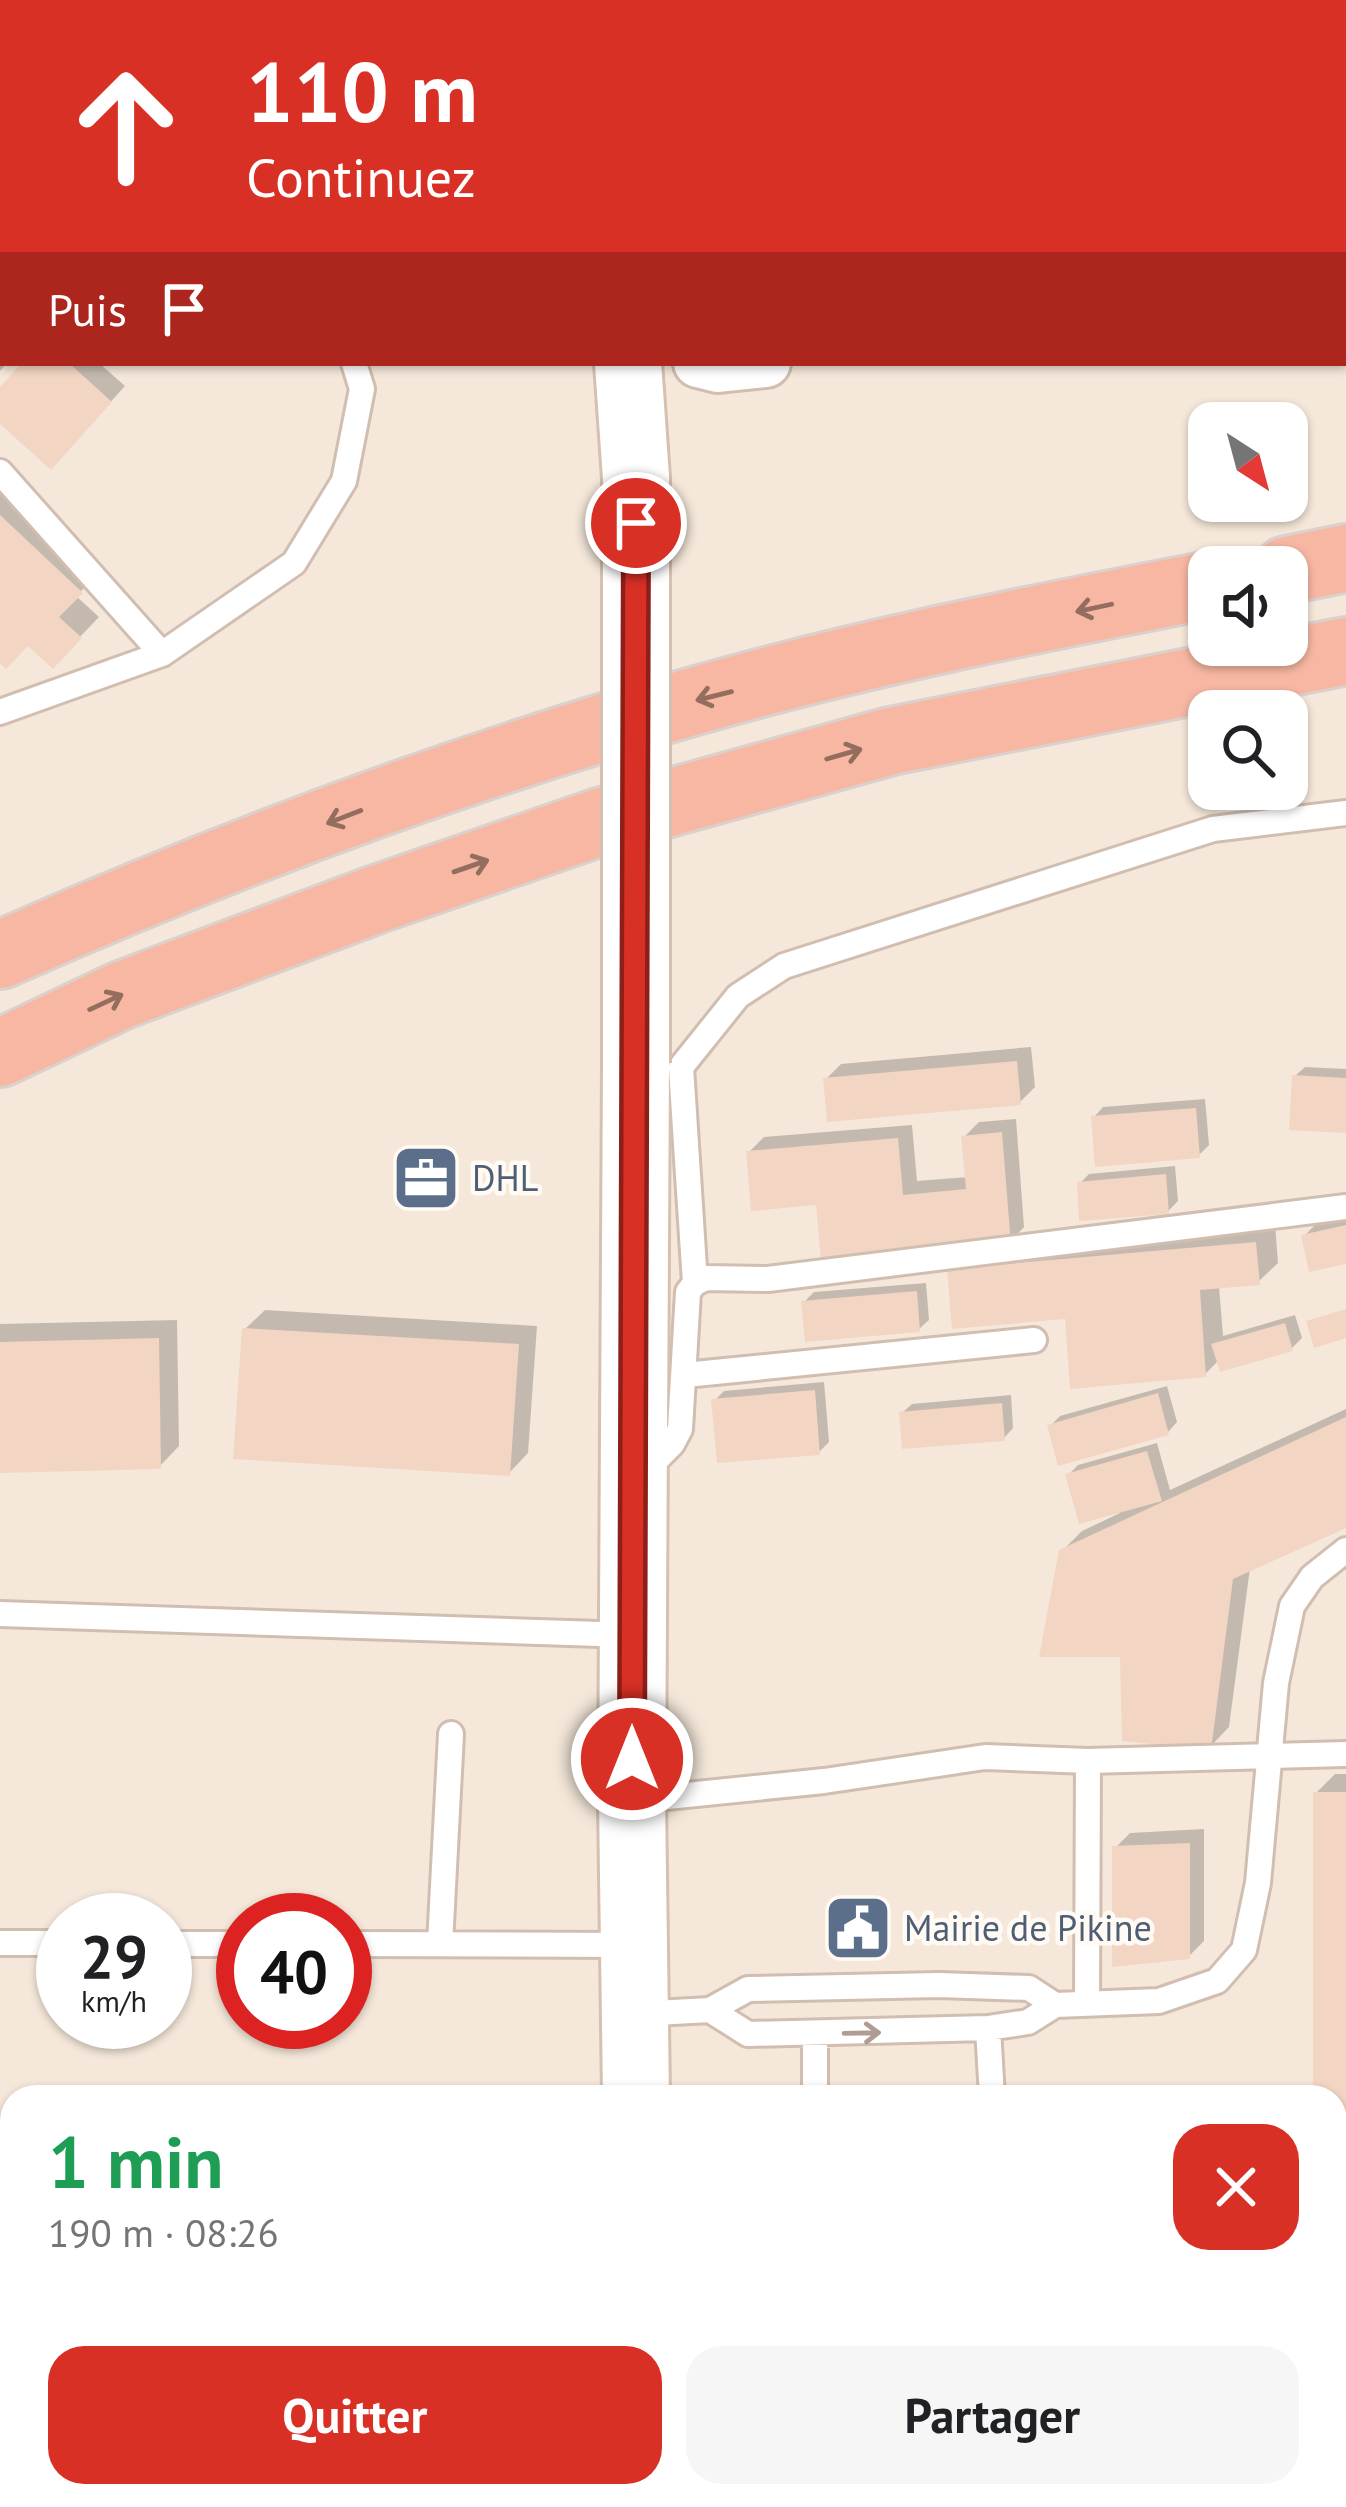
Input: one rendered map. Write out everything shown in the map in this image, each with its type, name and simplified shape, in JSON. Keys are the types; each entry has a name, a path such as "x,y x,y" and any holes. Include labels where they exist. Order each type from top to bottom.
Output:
{"highway":[{"path":"1308,566 1346,559"},
{"path":"0,955 110,906 411,792 685,703 948,639 1188,589"},
{"path":"0,1053 122,994 600,822 891,741 1346,651"}],"street":[{"path":"628,366 636,478 635,2085"}],"lane":[{"path":"0,712 162,654 294,563 344,481 362,389 355,366"},
{"path":"0,472 162,654"},
{"path":"695,1282 681,1067 738,996 784,967 1146,849 1213,829 1346,813"},
{"path":"633,1484 673,1444 682,1414 688,1292 695,1282 768,1279 1346,1207"},
{"path":"685,1375 1034,1340"},
{"path":"710,2010 748,2034 988,2028 1028,2022 1055,2005 1159,2001 1217,1981 1244,1950 1258,1882 1276,1683 1292,1606 1312,1576 1346,1550"},
{"path":"0,1614 632,1635"},
{"path":"440,1944 451,1734"},
{"path":"632,1800 784,1786 985,1757 1088,1761 1346,1754"},
{"path":"1087,2003 1088,1761"},
{"path":"0,1943 36,1943"},
{"path":"372,1944 635,1945"},
{"path":"635,2014 710,2010 748,1989 833,1986 1029,1988 1055,2005"},
{"path":"988,2028 991,2085"},
{"path":"815,2034 815,2085"}],"shaded area":[{"path":"0,366 1346,366 1346,2085 0,2085"}],"building":[{"path":"19,366 72,366 112,402 51,470 0,424 0,387"},
{"path":"0,515 83,593 59,617 82,638 53,669 28,646 6,669 0,663"},
{"path":"1017,1061 1021,1105 827,1122 823,1078"},
{"path":"1292,1075 1346,1078 1346,1133 1289,1130"},
{"path":"1196,1108 1200,1158 1095,1167 1091,1116"},
{"path":"1002,1132 1011,1245 821,1261 816,1205 751,1211 746,1151 898,1138 903,1195 966,1189 961,1136"},
{"path":"1166,1174 1169,1214 1079,1221 1077,1182"},
{"path":"1346,1225 1346,1264 1309,1272 1301,1235"},
{"path":"1256,1242 1260,1285 1200,1290 1206,1377 1070,1389 1065,1319 952,1329 947,1269"},
{"path":"917,1291 920,1332 805,1342 801,1301"},
{"path":"1346,1309 1346,1338 1314,1348 1306,1321"},
{"path":"1285,1323 1293,1351 1220,1372 1211,1344"},
{"path":"242,1328 519,1344 510,1476 233,1459"},
{"path":"159,1338 161,1469 0,1473 0,1342"},
{"path":"815,1390 820,1455 717,1463 711,1399"},
{"path":"1158,1393 1169,1435 1058,1466 1047,1425"},
{"path":"1002,1403 1005,1441 902,1449 899,1412"},
{"path":"1346,1417 1346,1528 1233,1579 1211,1750 1122,1741 1120,1657 1039,1657 1059,1550"},
{"path":"1147,1451 1162,1501 1079,1524 1065,1474"},
{"path":"1313,1792 1346,1792 1346,2085 1313,2085"},
{"path":"1190,1843 1190,1959 1112,1967 1112,1846"}],"place":[{"name":"DHL","path":"426,1178"},
{"name":"Mairie de Pikine","path":"858,1928"}],"route":[{"path":"632,1759 636,523"}]}
